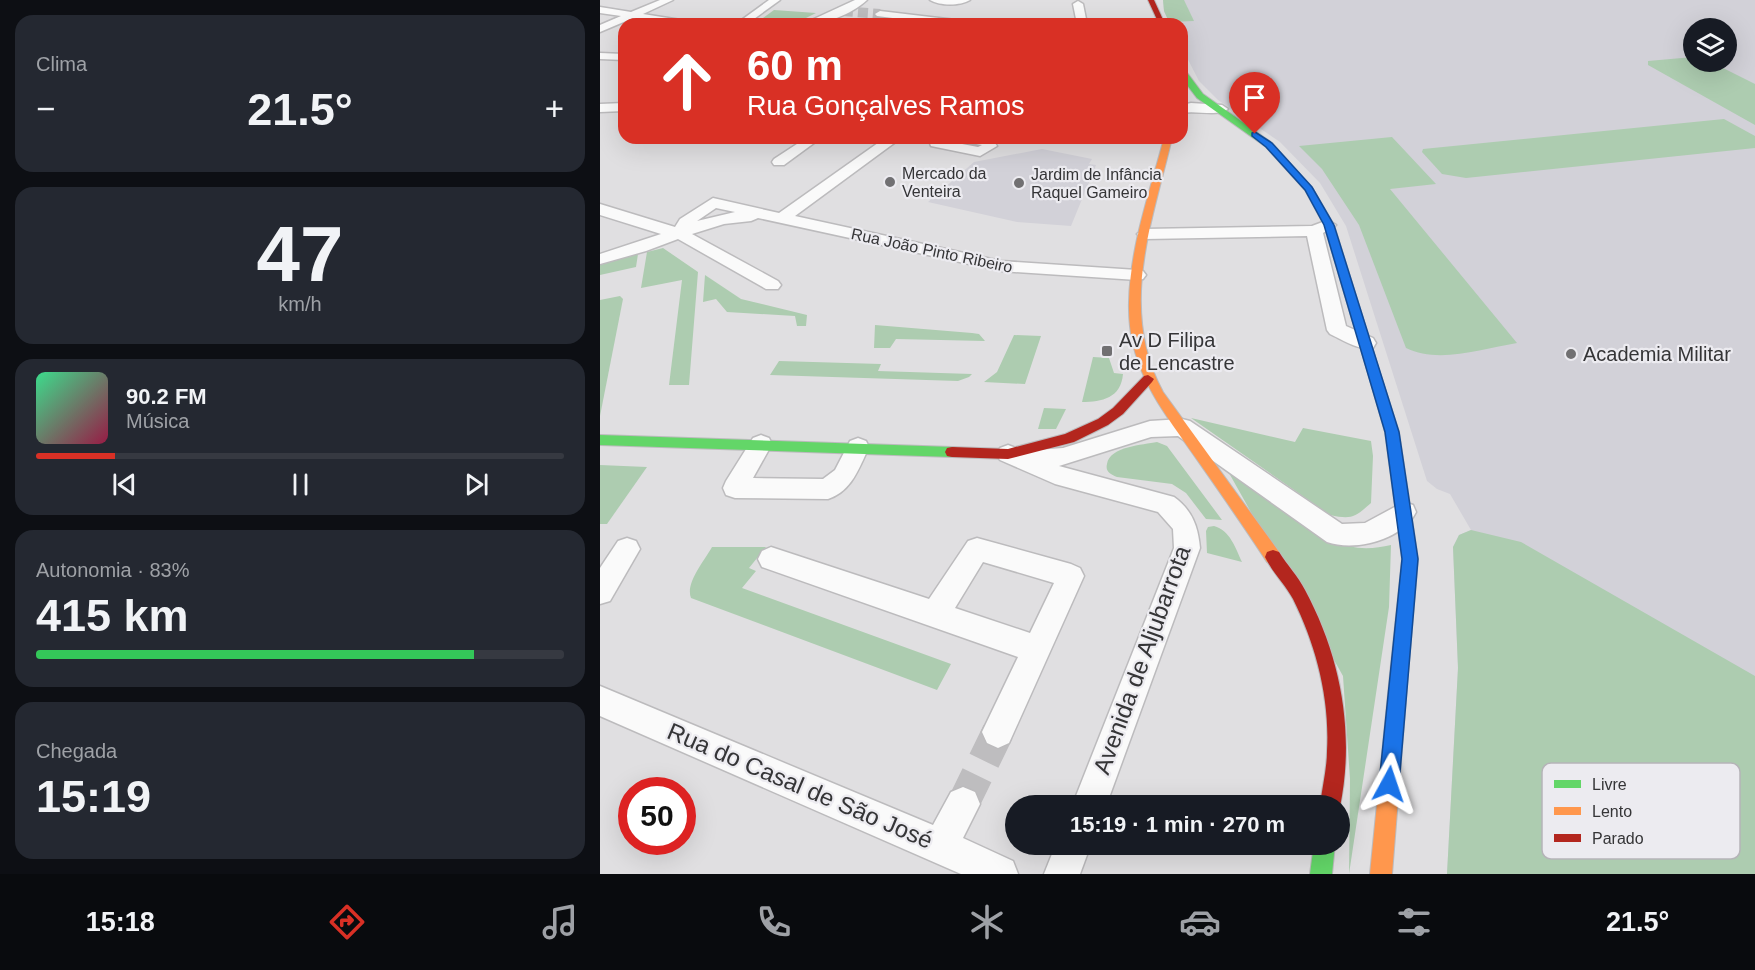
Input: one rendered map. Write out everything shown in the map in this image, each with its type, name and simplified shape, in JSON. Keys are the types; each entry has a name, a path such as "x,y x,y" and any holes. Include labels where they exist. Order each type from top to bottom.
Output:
{"main road":[{"path":"1138,0 1146,18"},
{"path":"1151,0 1159,18"},
{"path":"1188,81 1200,96 1222,109 1269,145 1309,189 1321,228"},
{"path":"1167,144 1137,275 1134,330 1148,378 1163,408 1182,427 1298,593 1311,621 1321,647 1334,703 1337,750 1331,795"},
{"path":"1366,343 1392,432 1410,559 1381,874"},
{"path":"600,440 858,447 1015,457 1072,438 1112,416 1129,402 1148,378"},
{"path":"1321,874 1324,855"}],"street":[{"path":"625,18 668,0"},
{"path":"750,18 775,0"},
{"path":"824,18 862,0"},
{"path":"935,0 955,2 965,0"},
{"path":"1078,4 1081,18"},
{"path":"600,10 650,18"},
{"path":"880,14 914,18"},
{"path":"600,28 618,21"},
{"path":"600,56 618,57"},
{"path":"600,108 618,107"},
{"path":"1188,108 1222,109"},
{"path":"779,162 806,144"},
{"path":"773,217 885,144"},
{"path":"941,144 980,152 990,146 988,144"},
{"path":"600,208 613,215 658,230 679,232 772,285"},
{"name":"Rua João Pinto Ribeiro","path":"600,259 645,246 679,232 734,217 773,217 1001,266 1137,275"},
{"path":"1145,234 1321,228 1337,330 1366,343"},
{"path":"1087,483 1077,471 1075,453 1080,443 1096,433 1112,416"},
{"path":"1015,457 1050,459 1139,432 1182,427 1336,534 1350,538 1365,536 1404,512"},
{"path":"761,444 735,488 828,489 844,476 858,447"},
{"name":"Avenida de Aljubarrota","path":"1015,457 1055,475 1165,504 1173,510 1185,527 1187,548 1093,795"},
{"path":"600,592 627,549"},
{"path":"936,613 977,549 1071,576 998,732"},
{"path":"771,559 1037,649"},
{"name":"Rua do Casal de São José","path":"600,701 941,846 1000,874"},
{"path":"941,846 963,804"},
{"path":"1062,874 1070,855"}],"shaded area":[{"name":"Academia Militar","path":"1163,0 1755,0 1755,874 1447,874 1458,668 1453,547 1459,535 1471,530 1450,494 1437,489 1427,481 1346,226 1320,183 1280,142 1218,100 1199,81 1188,60 1188,18 1167,18"},
{"name":"Jardim de Infância Raquel Gameiro","path":"1042,149 1092,159 1089,164 1096,165 1071,226 1017,222 928,202 974,162"}],"green space":[{"path":"1163,0 1184,0 1194,21 1188,21 1188,18 1167,18"},
{"path":"774,10 816,13 806,18 763,18"},
{"path":"1683,58 1683,72 1731,72 1755,84 1755,125 1648,65 1648,61"},
{"path":"1724,119 1755,136 1755,148 1466,178 1442,174 1422,152 1423,149"},
{"path":"1392,137 1436,184 1390,189 1517,343 1446,355 1419,353 1406,348 1359,225 1322,169 1299,146"},
{"path":"663,248 698,272 689,385 669,385 682,280 641,288 647,252"},
{"path":"638,254 636,267 600,275 600,265"},
{"path":"705,275 741,299 807,315 806,326 797,326 795,316 727,312 716,299 703,302"},
{"path":"620,296 623,299 600,416 600,300"},
{"path":"875,325 979,334 985,341 896,339 890,348 874,348"},
{"path":"1014,335 1041,336 1025,384 984,382 997,372"},
{"path":"1093,357 1109,358 1114,373 1123,374 1119,388 1109,397 1082,402"},
{"path":"779,361 881,364 878,371 972,374 958,381 770,375"},
{"path":"1044,408 1066,409 1056,429 1038,429"},
{"path":"1191,418 1295,442 1303,428 1371,441 1373,456 1371,503 1353,516 1330,515"},
{"path":"1157,442 1167,446 1222,520 1206,519 1186,493 1172,484 1117,477 1108,471 1109,458 1114,453 1128,447"},
{"path":"600,465 647,467 607,524 600,524"},
{"path":"1232,469 1306,524 1337,542 1360,548 1391,545 1389,607 1349,874 1350,779 1343,676 1229,473"},
{"path":"1208,527 1220,528 1228,536 1242,562 1207,553 1206,531"},
{"path":"1471,530 1521,542 1755,676 1755,874 1447,874 1458,668 1453,547 1459,535"},
{"path":"712,547 766,547 749,568 756,571 742,588 951,664 937,690 691,598 693,579"}],"tunnel":[{"path":"843,11 880,14"},
{"path":"963,804 998,732"}],"traffic: fast":[{"path":"1188,81 1200,96 1269,145 1309,189 1329,225 1374,373"},
{"path":"600,440 952,452"},
{"path":"1321,874 1324,855"}],"traffic: slow":[{"path":"1166,144 1139,254 1134,302 1138,345 1143,363 1158,394 1273,557"},
{"path":"1381,874 1399,674"}],"traffic: jam":[{"path":"1151,0 1159,18"},
{"path":"1374,373 1392,432 1410,559 1399,674"},
{"path":"952,452 1008,454 1069,438 1103,422 1118,411 1148,379"},
{"path":"1273,557 1290,580 1308,613 1328,671 1337,731 1331,795"}],"place":[{"name":"Mercado da Venteira","path":"890,182"},
{"name":"Jardim de Infância Raquel Gameiro","path":"1019,183"},
{"name":"Av D Filipa de Lencastre","path":"1107,351"},
{"name":"Academia Militar","path":"1571,354"}],"route":[{"path":"1255,134 1269,145 1309,189 1329,225 1392,432 1410,559 1389,784"}]}
